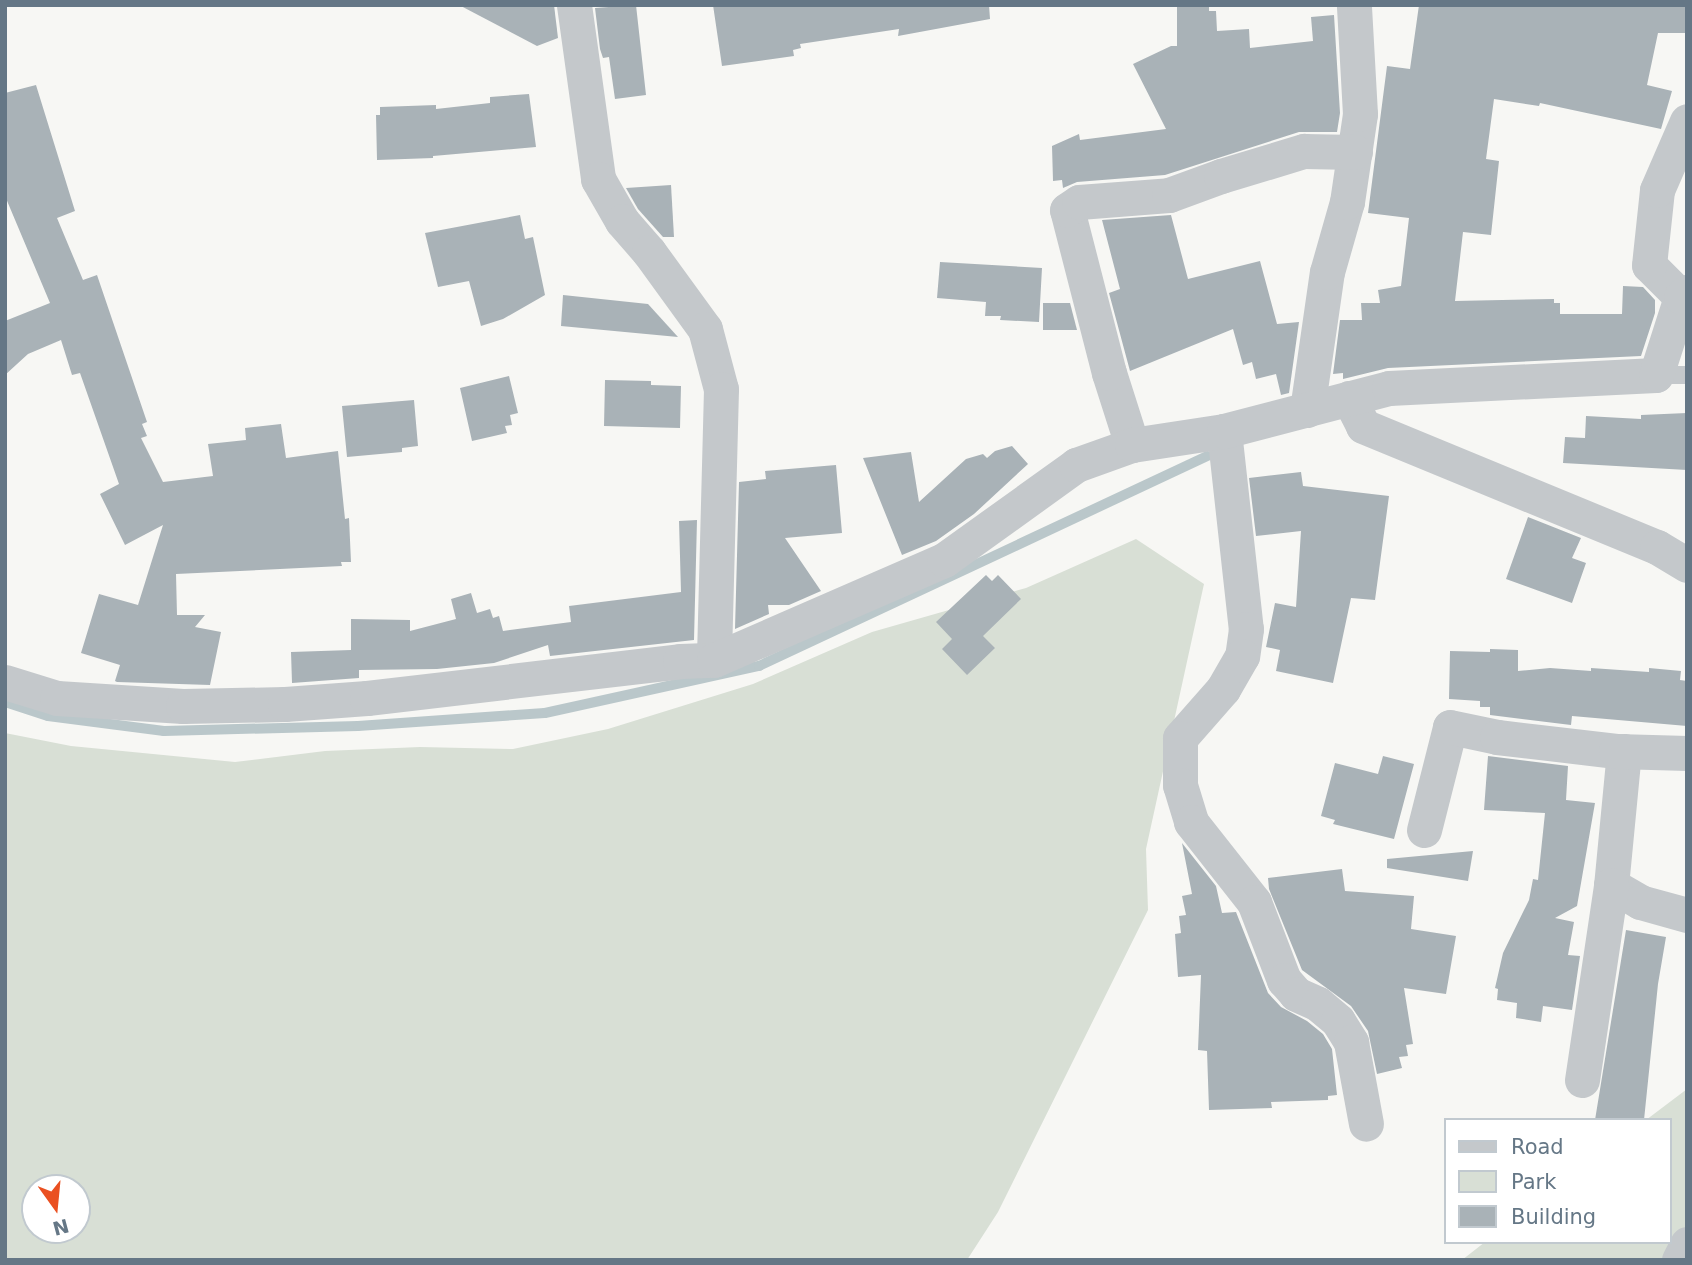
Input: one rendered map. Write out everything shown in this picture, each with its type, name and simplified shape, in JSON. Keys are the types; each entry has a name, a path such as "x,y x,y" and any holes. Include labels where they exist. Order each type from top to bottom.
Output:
{"street":[{"path":"574,5 598,179 621,220 649,252 705,329 721,389 715,660"},
{"path":"1307,410 1327,272 1347,202 1360,114 1354,5"},
{"path":"5,682 57,698 183,706 285,704 367,698 680,661 715,660 944,560 1076,466 1132,445 1223,431 1389,388 1672,375 1684,294 1648,265 1657,190 1687,121"},
{"path":"1132,445 1109,373 1067,210 1079,202 1169,195 1304,151 1355,152"},
{"path":"1349,398 1363,426 1657,547 1687,565"},
{"path":"1223,431 1246,629 1242,656 1223,690 1180,738 1180,785 1191,822 1254,902 1284,980 1296,994 1318,1004 1338,1021 1351,1042 1366,1124"},
{"path":"1424,830 1450,727 1497,737 1624,751 1687,753"},
{"path":"1582,1080 1611,885 1624,751"},
{"path":"1611,885 1640,902 1687,915"},
{"path":"1679,1260 1687,1244"}],"green space":[{"path":"1136,539 1204,584 1146,849 1148,910 998,1212 967,1260 5,1260 5,733 71,746 235,762 325,751 420,747 513,749 608,729 753,684 872,632 1026,588"},
{"path":"1687,1089 1687,1260 1462,1260 1482,1244 1671,1244 1671,1118 1649,1118"}],"building":[{"path":"459,5 554,5 558,38 537,46"},
{"path":"636,5 646,95 615,99 609,57 603,58 600,49 595,8"},
{"path":"713,5 989,5 990,19 898,36 899,29 800,44 801,48 793,50 794,56 722,66"},
{"path":"1419,5 1687,5 1687,33 1658,33 1647,85 1672,91 1661,129 1540,103 1539,106 1494,99 1486,159 1499,161 1491,235 1463,232 1455,301 1554,299 1554,303 1560,303 1560,314 1622,314 1623,286 1643,287 1655,300 1655,313 1641,356 1388,368 1343,379 1343,373 1333,374 1340,320 1362,320 1361,303 1380,303 1378,290 1401,286 1409,218 1368,213 1387,66 1410,69"},
{"path":"1177,7 1209,7 1209,11 1216,11 1217,31 1249,29 1250,48 1313,41 1311,17 1334,15 1340,113 1337,132 1299,132 1165,175 1077,182 1063,188 1062,180 1053,181 1052,146 1079,134 1080,140 1166,129 1133,64 1171,46 1177,46"},
{"path":"36,85 75,211 57,218 83,280 97,275 147,422 142,424 147,436 141,438 163,482 213,476 208,444 246,440 245,428 281,424 286,458 338,451 345,519 349,518 351,562 341,562 342,566 176,574 177,615 205,615 195,627 221,632 210,685 117,682 115,681 120,665 81,653 99,594 138,605 163,525 125,545 100,494 119,484 80,373 72,375 61,340 28,354 5,375 5,321 50,303 5,196 5,93"},
{"path":"529,94 536,147 433,158 377,160 376,115 380,115 380,107 436,105 436,109 490,103 490,97"},
{"path":"671,185 674,237 663,237 638,209 626,188"},
{"path":"520,215 525,239 533,237 545,295 503,319 481,326 469,281 438,287 425,233"},
{"path":"1171,215 1188,279 1260,261 1277,324 1299,322 1289,393 1281,395 1276,374 1256,379 1252,362 1243,365 1233,329 1130,371 1109,293 1120,289 1102,220"},
{"path":"940,262 1042,268 1039,322 1000,320 1001,316 985,316 986,302 937,298"},
{"path":"563,295 648,304 678,337 561,326"},
{"path":"1043,303 1070,303 1077,330 1043,330"},
{"path":"509,376 518,413 510,415 512,425 505,426 507,433 472,441 460,388"},
{"path":"605,380 651,381 651,385 681,386 680,428 604,426"},
{"path":"414,400 418,446 402,448 402,452 347,457 342,406"},
{"path":"1687,413 1687,470 1563,463 1565,437 1585,438 1586,416 1641,419 1641,415"},
{"path":"1012,446 1028,464 974,514 936,541 902,555 863,458 911,452 919,502 966,459 983,454 987,458 995,451"},
{"path":"836,465 842,533 785,538 821,591 789,605 768,605 769,614 735,629 739,482 766,479 765,471"},
{"path":"1301,472 1303,486 1389,496 1375,600 1351,598 1333,683 1276,671 1280,650 1266,647 1275,603 1296,607 1301,531 1256,536 1249,478"},
{"path":"1528,517 1581,538 1572,558 1586,563 1572,603 1506,579"},
{"path":"697,520 694,640 550,656 548,645 494,663 437,669 359,670 359,678 292,683 291,652 351,650 351,619 410,620 410,631 456,619 451,599 471,593 477,613 490,609 493,618 499,616 503,631 571,622 569,606 681,592 679,521"},
{"path":"986,575 992,581 998,575 1021,599 983,636 995,648 967,675 942,649 952,639 936,622"},
{"path":"1490,649 1518,650 1518,671 1550,668 1591,671 1591,668 1649,672 1649,668 1681,671 1680,680 1687,681 1687,726 1572,716 1571,725 1490,715 1490,707 1480,707 1480,701 1449,699 1450,651 1490,652"},
{"path":"1383,756 1414,764 1394,839 1333,824 1335,820 1321,816 1335,763 1378,774"},
{"path":"1488,756 1568,766 1566,800 1595,803 1577,906 1555,918 1574,922 1568,955 1580,956 1572,1010 1543,1006 1541,1022 1516,1018 1517,1003 1497,1000 1498,989 1495,988 1503,953 1529,900 1533,879 1538,880 1545,813 1484,810"},
{"path":"1182,843 1216,886 1222,913 1236,912 1268,993 1281,1007 1307,1021 1323,1034 1332,1049 1337,1095 1328,1096 1328,1100 1271,1102 1272,1108 1209,1110 1207,1051 1198,1050 1201,975 1178,977 1175,934 1181,933 1179,916 1186,915 1182,896 1192,894"},
{"path":"1473,851 1468,881 1387,868 1387,859"},
{"path":"1342,869 1345,891 1414,896 1411,929 1456,936 1446,994 1404,988 1413,1044 1406,1045 1408,1056 1399,1057 1402,1068 1377,1074 1368,1031 1351,1006 1302,970 1269,889 1268,878"},
{"path":"1626,930 1666,937 1658,984 1644,1118 1595,1118"}],"waterway":[{"path":"5,702 48,716 164,731 358,726 545,713 759,666 1207,456"}]}
